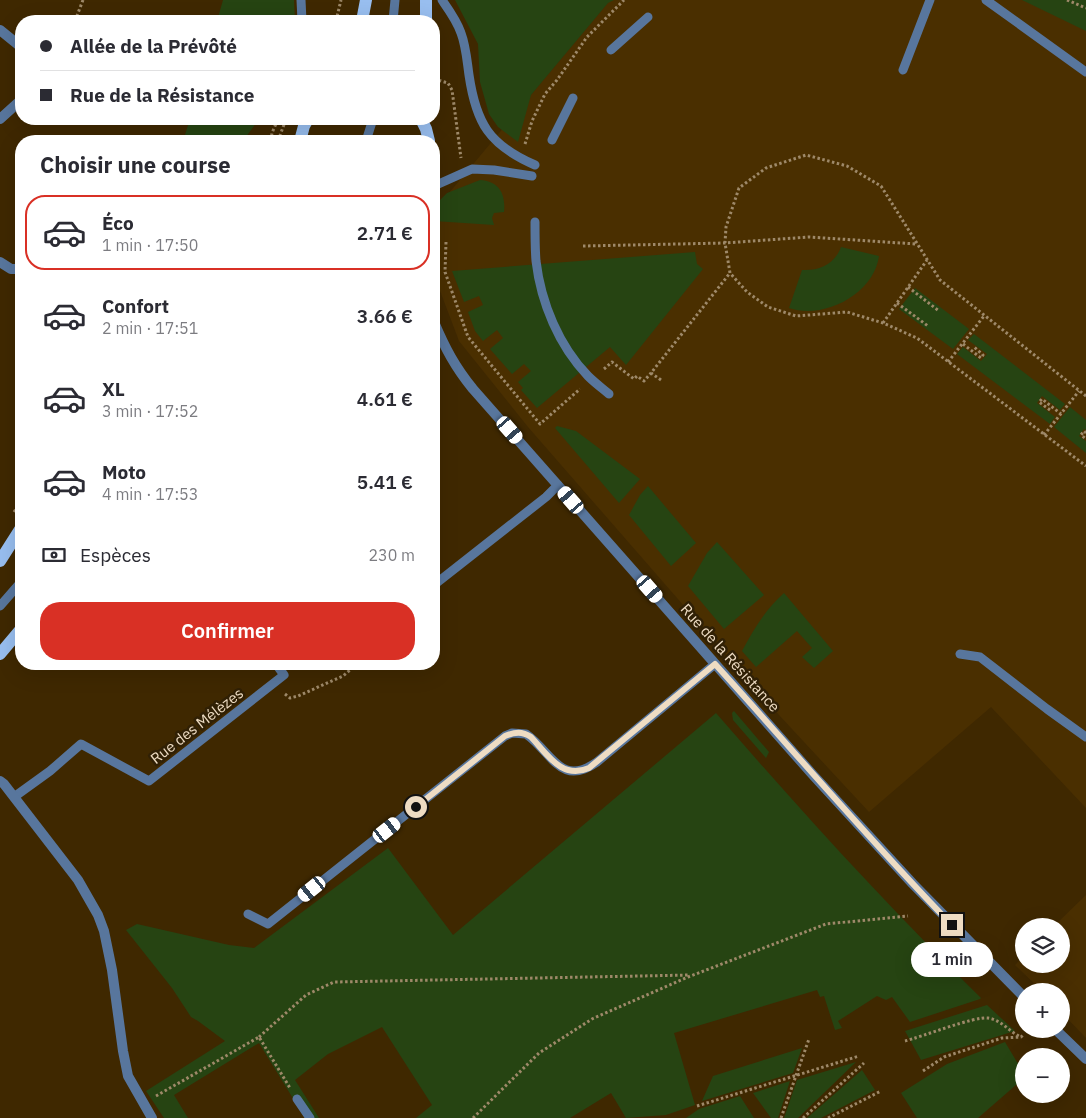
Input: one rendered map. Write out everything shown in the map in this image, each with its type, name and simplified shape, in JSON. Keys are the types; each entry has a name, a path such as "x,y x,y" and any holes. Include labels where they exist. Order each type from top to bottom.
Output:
{"main road":[{"path":"363,15 366,0"},
{"path":"426,0 426,15"},
{"path":"0,561 15,537"},
{"path":"0,654 15,636"}],"street":[{"path":"0,30 15,42"},
{"path":"0,119 15,105"},
{"path":"0,262 15,269"},
{"name":"Rue de la Résistance","path":"440,336 449,356 460,373 715,664 913,884 1015,989"},
{"path":"0,781 78,880 98,915 104,931 112,970 122,1051 128,1076 152,1118"},
{"path":"1064,1038 1086,1059"}],"lane":[{"path":"302,0 302,15"},
{"path":"394,15 395,0"},
{"path":"442,0 461,32 472,95 480,121 501,146 535,165"},
{"path":"903,70 930,0"},
{"path":"986,0 1086,72"},
{"path":"610,50 648,16"},
{"path":"552,140 574,98"},
{"path":"440,183 463,172 472,170 494,170 532,176"},
{"path":"534,222 536,261 543,296 556,329 570,353 588,376 609,394"},
{"path":"440,580 558,485"},
{"path":"0,606 15,589"},
{"path":"960,654 980,657 1086,737"},
{"path":"248,914 268,924 505,736 512,733 526,734 563,769 573,772 581,771 597,762 715,664"},
{"path":"274,682 284,675 280,670"},
{"name":"Rue des Mélèzes","path":"14,797 50,771 81,744 149,781 274,682"},
{"path":"297,1099 310,1118"}],"path":[{"path":"77,15 83,0"},
{"path":"337,15 341,0"},
{"path":"520,158 532,121 545,94 587,37 624,0"},
{"path":"1067,0 1086,8"},
{"path":"440,81 448,83 452,90 463,172"},
{"path":"1086,396 940,280 881,186 847,166 806,155 766,168 739,188 726,227 725,242 730,273 747,292 768,307 796,316 847,312 883,323 917,338 1086,466"},
{"path":"583,246 725,242 809,237 917,244"},
{"path":"446,242 445,272 468,337 540,424 583,387"},
{"path":"883,323 927,260"},
{"path":"598,374 612,362 634,379 637,376 644,381 730,273"},
{"path":"908,287 939,311"},
{"path":"897,303 928,326"},
{"path":"948,362 984,316"},
{"path":"963,344 981,358 984,355 973,346"},
{"path":"651,373 661,380"},
{"path":"1044,435 1079,391"},
{"path":"1050,410 1040,402 1042,399 1061,414"},
{"path":"1086,433 1084,432 1081,435 1086,438"},
{"path":"274,682 290,698 343,676 350,670"},
{"path":"473,1118 539,1053 592,1020 693,975 826,924 908,916"},
{"path":"142,1103 260,1037 306,995 334,982 693,975"},
{"path":"905,1042 982,1018 998,1022 1015,1034 1022,1036 1002,1038 944,1057 923,1071"},
{"path":"260,1037 297,1099"},
{"path":"781,1118 809,1039"},
{"path":"697,1106 860,1056"},
{"path":"803,1118 864,1063"},
{"path":"828,1118 881,1092"}],"shaded area":[{"path":"610,0 1086,0 1086,808 991,707 869,812 779,715 528,427 459,341 440,291 440,204"},
{"path":"1086,895 1086,1038 1070,1021 1070,983 1034,983 1023,973 1070,973 1070,918 1062,918"}],"green space":[{"path":"223,0 294,0 295,15 219,15"},
{"path":"455,0 614,0 608,3 531,95 518,142 498,127 489,114 480,82 478,44"},
{"path":"1022,0 1086,0 1086,31"},
{"path":"188,125 255,125 247,135 185,135"},
{"path":"480,180 487,181 500,190 504,200 504,212 494,213 492,218 494,225 440,221 440,200 447,193"},
{"path":"841,247 879,256 875,270 868,282 858,292 832,307 803,311 789,308 802,270 820,268 826,265 835,258"},
{"path":"695,252 697,264 703,269 626,365 610,347 537,408 521,390 523,388 518,382 531,371 524,364 512,374 490,349 503,338 497,330 483,341 475,331 468,312 483,305 479,296 464,302 452,271"},
{"path":"915,288 969,329 953,349 899,309"},
{"path":"974,334 1065,404 1060,410 1042,396 1037,403 1055,417 1050,424 957,354 963,347 981,361 987,354 968,340"},
{"path":"1070,407 1086,420 1086,430 1084,429 1079,436 1086,441 1086,453 1054,427"},
{"path":"557,426 576,431 640,479 619,503 555,428"},
{"path":"648,486 696,543 671,566 629,515 640,495"},
{"path":"717,542 764,595 724,629 688,586 707,553"},
{"path":"784,593 833,651 814,668 802,657 812,648 797,631 756,667 742,651 760,620"},
{"path":"734,711 769,752 766,758 733,720 732,713"},
{"path":"716,713 846,858 980,999 910,1022 892,997 886,1000 877,996 838,1021 842,1028 835,1030 824,996 820,997 817,990 674,1033 695,1105 666,1115 626,1118 611,1093 570,1118 416,1118 432,1105 382,1027 328,1054 295,1080 319,1118 305,1118 259,1043 174,1095 188,1118 164,1118 146,1091 225,1041 191,1017 172,988 126,930 137,924 229,945 254,948 388,848 453,935"},
{"path":"987,1005 1015,1031 921,1060 905,1031"},
{"path":"1005,1042 1015,1059 1015,1086 978,1118 917,1118 901,1093 947,1064"},
{"path":"802,1048 793,1073 702,1101 713,1076"},
{"path":"856,1062 798,1118 784,1118 797,1080"},
{"path":"862,1070 875,1090 821,1118 807,1118"},
{"path":"790,1081 778,1118 771,1118 753,1093"},
{"path":"740,1096 754,1118 686,1118 699,1109"}],"route":[{"path":"416,807 505,736 512,733 526,734 531,737 558,766 567,771 581,771 589,768 715,664 826,789 952,925"}]}
